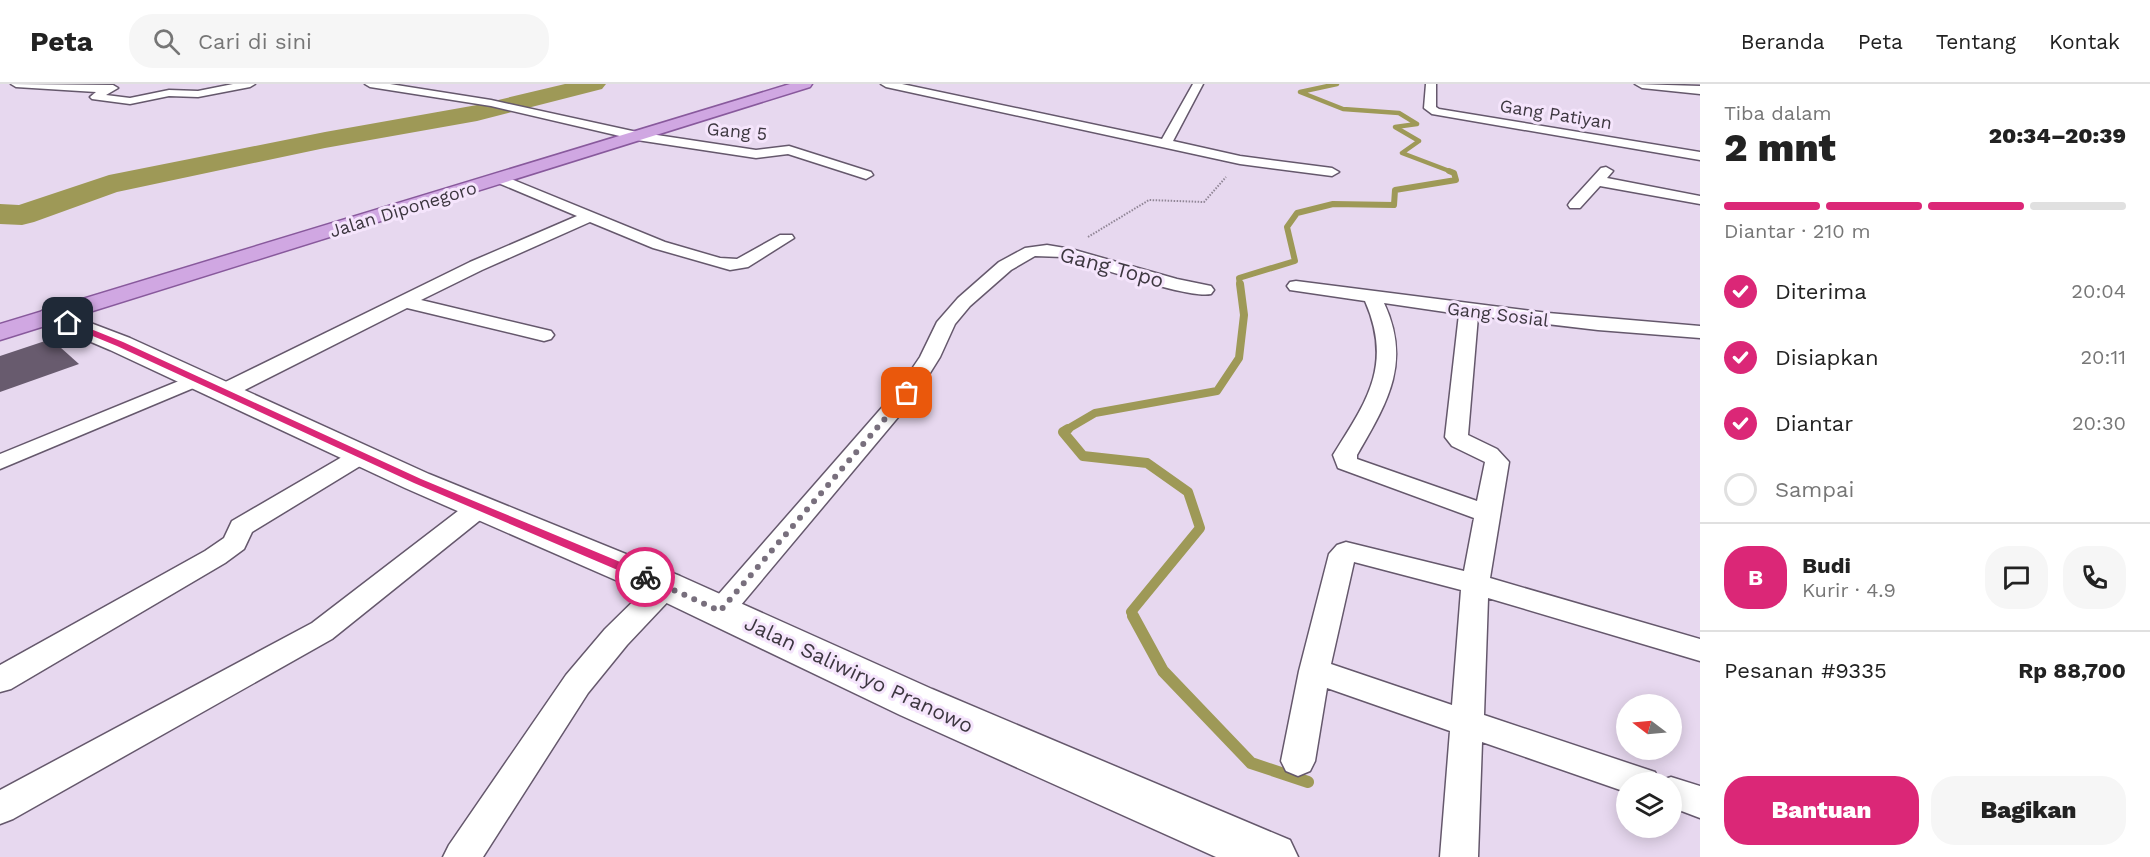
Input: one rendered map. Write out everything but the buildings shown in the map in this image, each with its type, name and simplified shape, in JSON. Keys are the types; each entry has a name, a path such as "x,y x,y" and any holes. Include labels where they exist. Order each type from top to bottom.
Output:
{"main road":[{"name":"Jalan Diponegoro","path":"0,332 805,84"}],"street":[{"path":"16,84 107,89 125,86"},
{"path":"107,89 96,97 130,101 169,93 198,94 250,84"},
{"name":"Gang 5","path":"369,84 491,103 637,136 756,154 789,150 866,175"},
{"path":"395,88 409,84"},
{"path":"886,84 1240,160 1332,172"},
{"path":"1165,144 1198,84"},
{"name":"Gang Patiyan","path":"1431,84 1430,108 1436,112 1700,156"},
{"path":"1642,84 1690,88 1700,101"},
{"path":"1575,205 1602,176 1700,200"},
{"path":"501,179 659,245 730,266 742,263 786,238"},
{"path":"0,462 209,386 406,302 476,266 591,216"},
{"name":"Gang Topo","path":"720,611 907,393 930,357 946,322 988,279 1026,254 1040,250 1065,252 1164,281 1205,290"},
{"name":"Gang Sosial","path":"1296,286 1469,311 1629,328 1700,332"},
{"path":"1372,297 1384,326 1388,345 1385,376 1375,406 1345,455 1346,463 1488,514"},
{"path":"406,302 544,335"},
{"path":"1459,857 1475,584 1497,462 1490,454 1464,444 1456,437 1469,311"},
{"name":"Jalan Saliwiryo Pranowo","path":"51,316 120,344 480,507 666,586 916,702 1272,857"},
{"path":"0,680 215,557 235,543 241,527 362,455"},
{"path":"0,807 322,631 480,507"},
{"path":"1298,761 1314,671 1344,552 1353,552 1475,584 1700,650"},
{"path":"462,857 577,684 616,637 666,586"},
{"path":"1314,671 1616,774"},
{"path":"1682,796 1700,802"}],"path":[{"path":"1065,252 1149,200 1204,202 1240,160"}],"waterway":[{"path":"0,214 22,215 109,184 325,140 477,113 594,84"},
{"path":"1337,84 1300,92 1343,109 1399,113 1417,124 1395,127 1419,141 1402,153 1452,172"},
{"path":"1240,285 1239,278 1295,261 1287,227 1297,213 1333,204 1394,205 1395,190 1456,180 1454,173 1449,171"},
{"path":"1066,430 1095,413 1217,391 1239,358 1244,315 1240,284"},
{"path":"1068,429 1063,432 1083,456 1147,463 1188,492 1200,528 1131,612 1134,617"},
{"path":"1133,616 1163,671 1251,763 1308,782"}],"way so far":[{"path":"645,577 720,611 907,393"}],"route":[{"path":"68,323 120,344 417,481 645,577"}]}
